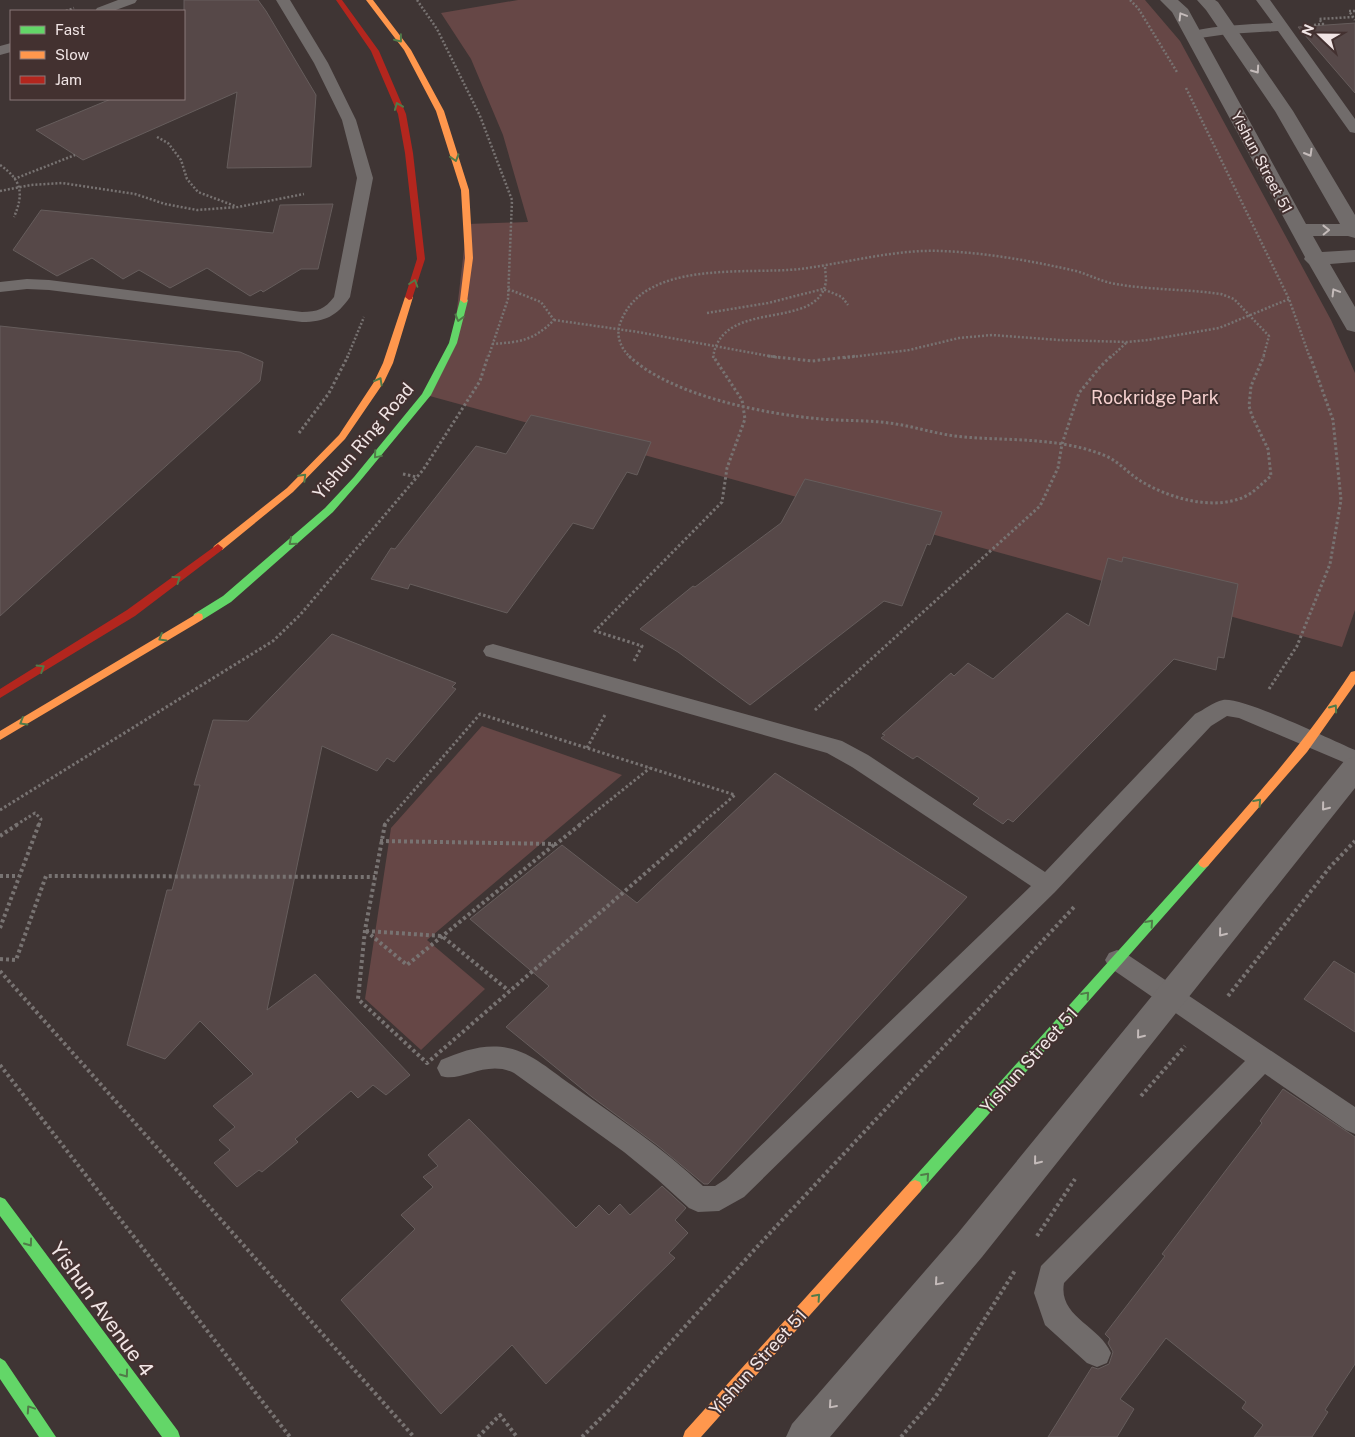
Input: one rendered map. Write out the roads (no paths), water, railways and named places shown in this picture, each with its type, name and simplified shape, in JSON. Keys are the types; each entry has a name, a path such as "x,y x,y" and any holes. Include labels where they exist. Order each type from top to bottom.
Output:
{"main road":[{"name":"Yishun Ring Road","path":"0,694 131,613 212,553 283,496 342,437 379,382 388,363 421,259 409,154 402,114 376,50 339,0"},
{"name":"Yishun Ring Road","path":"0,736 227,599 329,510 357,479 426,395 453,343 464,300 469,258 465,190 440,111 407,50 369,0"},
{"name":"Yishun Street 51","path":"691,1437 1271,788 1335,708 1355,674"},
{"name":"Yishun Avenue 4","path":"0,1204 172,1437"},
{"path":"0,1366 48,1437"}],"street":[{"name":"Yishun Street 51","path":"1168,0 1179,10 1193,35 1261,114 1355,230"},
{"name":"Yishun Street 51","path":"1205,0 1212,6 1228,30 1261,114 1298,230 1355,325"},
{"path":"1298,230 1355,230"},
{"path":"1314,259 1355,256"},
{"path":"805,1437 970,1245 1355,768"}],"lane":[{"path":"105,10 130,0"},
{"path":"0,287 27,284 49,285 302,318 318,317 327,314 336,307 342,297 365,178 349,120 321,63 283,0"},
{"path":"1263,0 1355,129"},
{"path":"1193,35 1228,30 1282,27"},
{"path":"493,651 834,747 860,761 1047,885"},
{"path":"450,1068 462,1062 477,1059 494,1058 516,1061 610,1128 678,1180 698,1199 719,1198 735,1188 1047,885 1203,720 1224,708 1242,711 1355,759"},
{"path":"1117,960 1355,1122"},
{"path":"1098,1353 1056,1315 1048,1293 1051,1276 1263,1059"}],"park label":[{"name":"Rockridge Park","path":"1155,397"}]}
